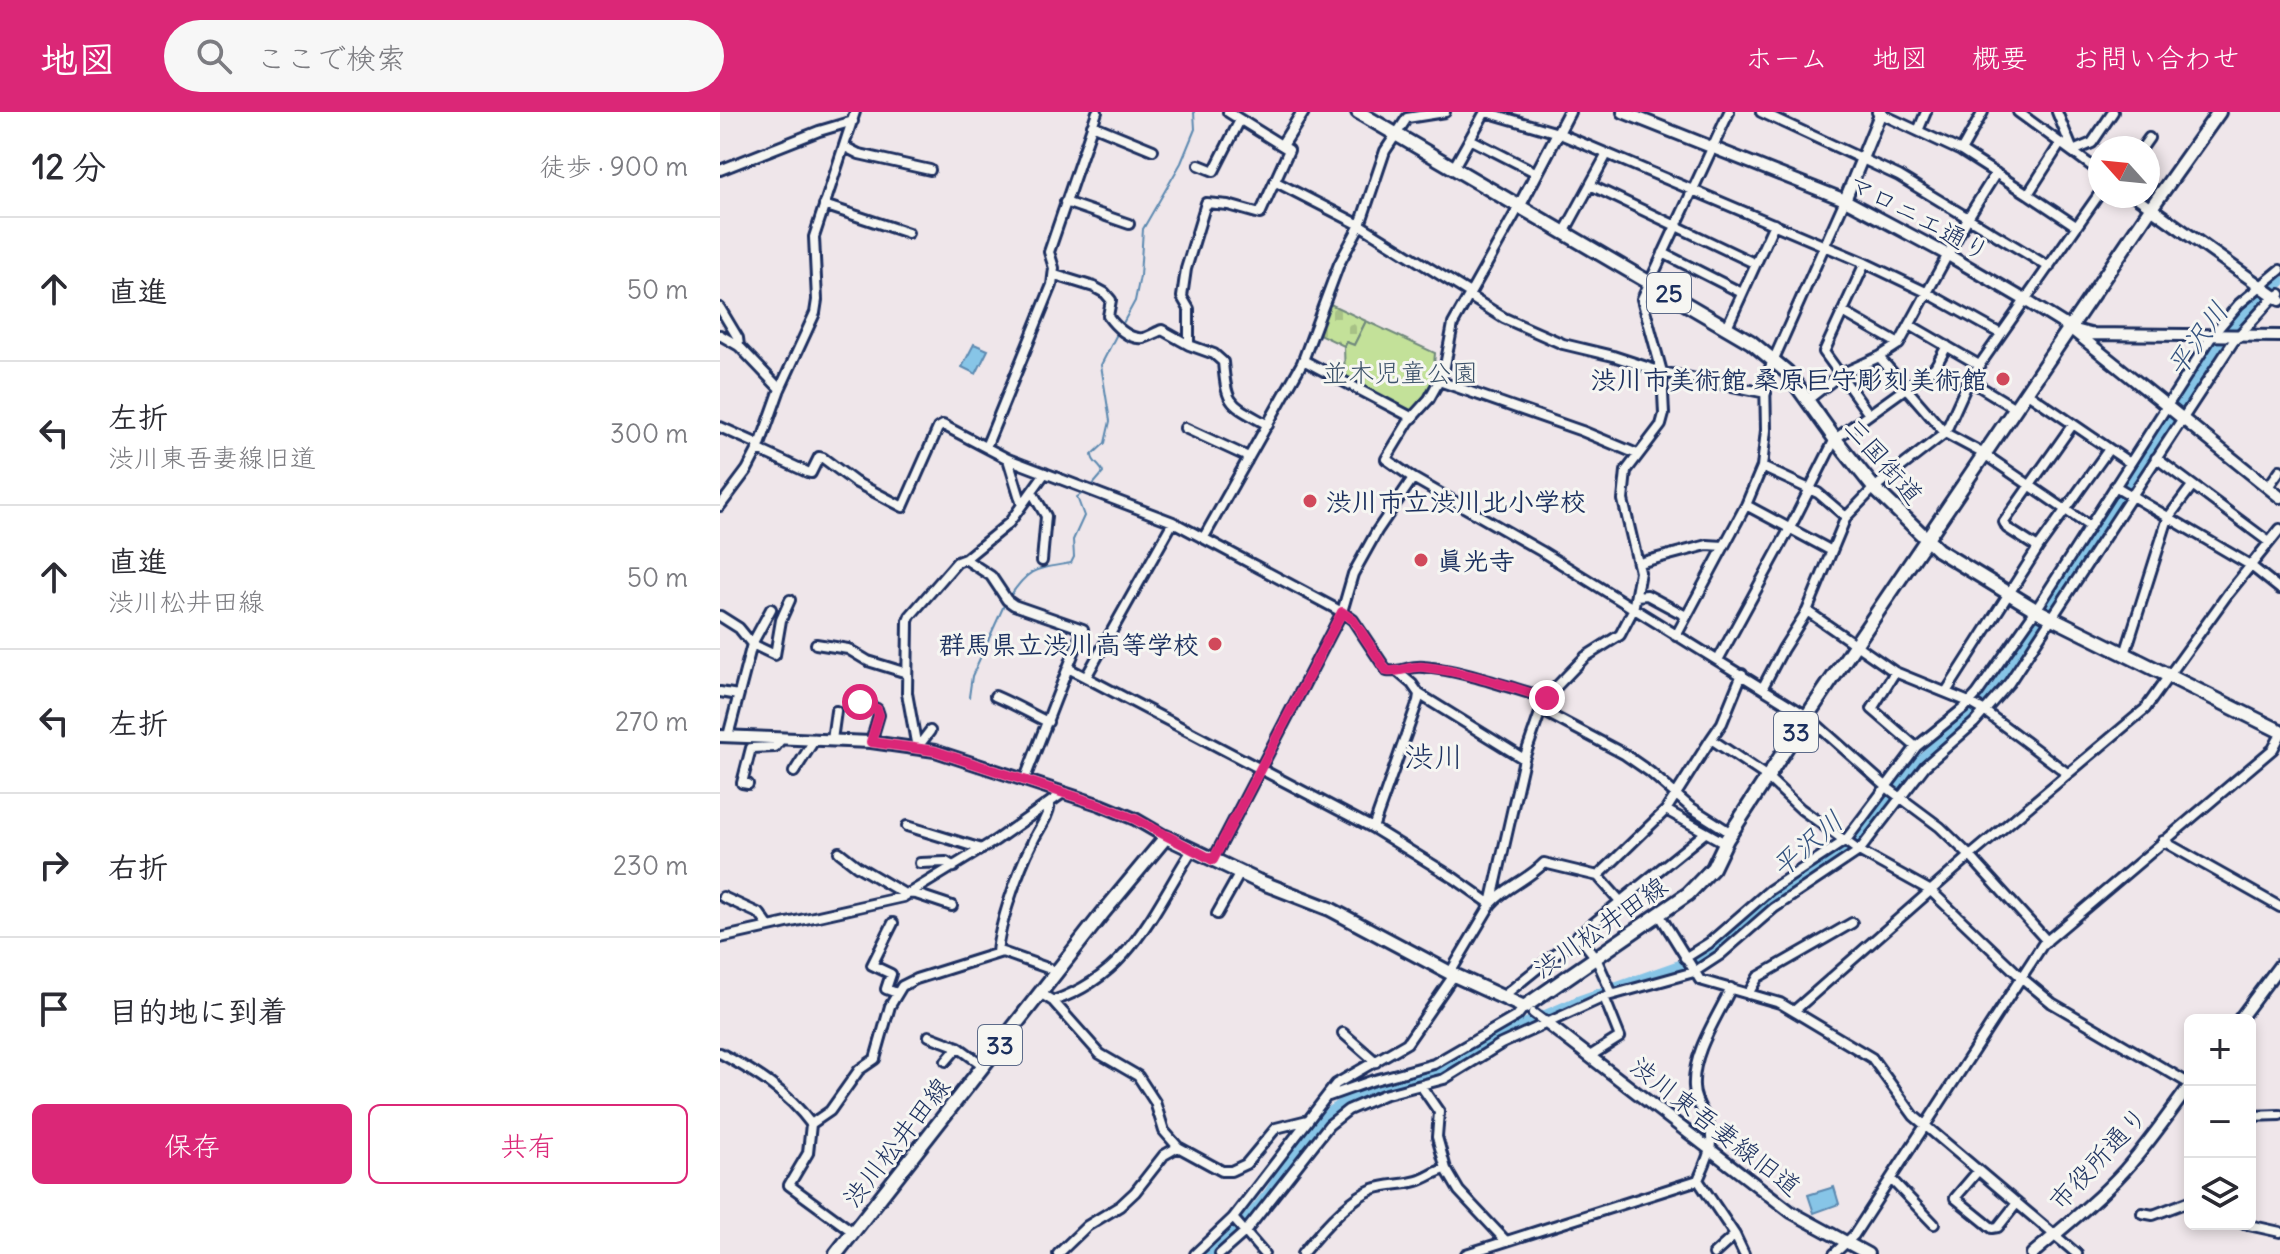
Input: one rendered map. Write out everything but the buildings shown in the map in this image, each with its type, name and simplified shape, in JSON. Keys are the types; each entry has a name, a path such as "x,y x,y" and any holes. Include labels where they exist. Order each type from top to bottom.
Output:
{"main road":[{"name":"三国街道","path":"1358,112 1727,327 1774,361 1787,372 1874,488 1926,541 2009,596 2044,615 2280,733"},
{"name":"渋川松井田線","path":"2160,195 2219,112"},
{"name":"渋川松井田線","path":"836,1254 1056,971 1166,837 1240,873 1330,909 1452,974 1528,1010 1706,878 1766,776 2151,208"}],"street":[{"path":"986,447 1041,317 1055,275 1049,252 1097,112"},
{"path":"1189,345 1189,309 1182,297 1191,247 1206,203 1228,205 1260,214 1289,150 1228,112"},
{"path":"1283,144 1303,112"},
{"path":"1204,537 1303,360 1339,264 1360,225 1385,151 1407,118 1445,112"},
{"path":"1454,167 1486,112 1558,133 1865,263 1926,292 2001,334"},
{"path":"1569,112 1453,324 1444,371 1439,381 1386,459 1807,716 1888,788 1940,827 2047,941"},
{"name":"マロニエ通り","path":"1623,112 1845,200 1948,255 2070,328 2181,416"},
{"path":"1491,904 1524,759 1541,710 1547,698 1585,657 1620,635 1633,610 1639,563 1623,500 1626,471 1661,425 1664,414 1662,372 1642,299 1729,112"},
{"path":"1761,112 1899,176 2049,267"},
{"path":"1918,131 1926,112"},
{"path":"1961,151 1983,112"},
{"path":"2018,112 2088,163"},
{"path":"2057,112 2073,151"},
{"path":"2073,151 2092,143 2113,112"},
{"path":"1676,636 1746,505 1762,467 1766,430 1765,379 1880,113 1961,151 2076,226"},
{"path":"720,506 747,470 759,447 780,389 817,305 813,245 854,117"},
{"path":"720,170 854,117"},
{"path":"1199,165 1214,171 1240,120"},
{"path":"1092,125 1153,150"},
{"path":"1470,139 1537,173"},
{"path":"2028,194 2060,144"},
{"path":"845,147 859,154 930,170"},
{"path":"1565,231 1607,154"},
{"path":"1806,401 1841,374 1899,344 1996,173"},
{"path":"1276,182 1360,225 1504,318 1563,344 1662,372 1766,393"},
{"path":"1590,185 1756,264"},
{"path":"1065,202 1129,224"},
{"path":"824,205 908,233"},
{"path":"1763,687 1807,611 1846,517 1874,488 1945,433 1969,380 2089,208"},
{"path":"1686,959 1770,890 1847,841 1916,747 1971,703 2075,582 2236,336 2277,296 2151,208"},
{"path":"1727,327 1774,224"},
{"path":"1663,253 1742,293"},
{"path":"1865,263 1824,352 1868,413"},
{"path":"1220,1254 1246,1231 1329,1125 1348,1110 1369,1100 1444,1079 1501,1044 1609,994 1693,971 1720,955 1774,908 1858,850 1925,766 2009,683 2044,615 2060,572 2130,463 2234,309 2280,270"},
{"path":"1055,275 1105,293 1111,300 1108,316 1120,329 1142,338 1162,330 1214,354 1223,362 1225,391 1229,401 1268,425"},
{"path":"720,308 738,338 739,346"},
{"path":"1843,312 1899,344"},
{"path":"1910,325 1979,365"},
{"path":"2070,328 2090,334 2280,336"},
{"path":"720,335 739,346 780,389"},
{"path":"1718,660 1835,439 1935,367 1947,346"},
{"path":"1879,357 1945,433 1984,454 2089,526"},
{"path":"1303,360 1413,418"},
{"path":"1969,380 2015,408"},
{"path":"1439,381 1582,431 1637,454"},
{"path":"2026,392 2130,463"},
{"path":"2181,416 2280,497"},
{"path":"2038,548 2004,522 2073,424"},
{"path":"720,427 807,472 813,470 819,457 823,458 855,482 903,507 938,428 943,425 1008,459 1173,522 1342,612 1353,620 1387,671 1398,672 1413,666 1474,674 1547,698"},
{"path":"1185,428 1246,456 1247,461"},
{"path":"1946,692 2038,548 2109,449"},
{"path":"2156,458 2269,542"},
{"path":"1008,459 1022,505"},
{"path":"1762,467 1810,489 1846,517"},
{"path":"2268,487 2280,470"},
{"path":"917,748 907,693 910,616 957,562 965,559 1009,523 1045,473"},
{"path":"1213,860 1342,612 1353,574 1377,531 1413,478"},
{"path":"2125,654 2168,518 2192,486"},
{"path":"2117,487 2250,565 2280,589"},
{"path":"1032,492 1046,516 1042,561"},
{"path":"1746,505 1830,550"},
{"path":"1086,677 1173,522"},
{"path":"1794,1011 1970,856 2145,709 2280,529"},
{"path":"1639,563 1707,545 1724,546"},
{"path":"965,559 991,576 1009,601 1029,612 1083,629 1024,781"},
{"path":"2060,572 2075,582"},
{"path":"1636,596 1647,595 1686,616"},
{"path":"720,616 739,628 752,644 775,655 781,620 790,600"},
{"path":"771,609 752,644 724,736 871,742 935,751 1135,819 1166,837"},
{"path":"1807,611 1895,672 1984,711 2067,773"},
{"path":"816,644 848,649 868,661 907,673"},
{"path":"1068,668 1373,828 1491,904"},
{"path":"1398,672 1419,694 1524,759"},
{"path":"1895,672 1872,709 1916,747"},
{"path":"1598,876 1677,797 1722,723 1742,674"},
{"path":"720,692 738,695"},
{"path":"1373,828 1419,694"},
{"path":"995,696 1028,709 1048,722"},
{"path":"860,702 877,709 879,715 871,742"},
{"path":"1541,710 1624,754 1728,838"},
{"path":"832,740 836,711"},
{"path":"917,748 930,731"},
{"path":"1834,1254 1846,1243 1891,1179 2047,941 2273,749 2280,733"},
{"path":"748,784 742,783 751,748 775,747 782,738"},
{"path":"794,772 815,739"},
{"path":"1711,739 1766,776 1801,809 1858,850 1931,891 2052,1003 2184,1081"},
{"path":"721,940 903,897 982,849 1063,793"},
{"path":"997,953 1031,843 1048,815 1050,803"},
{"path":"1666,810 1705,833 1728,838"},
{"path":"907,826 982,849"},
{"path":"1501,998 1705,833"},
{"path":"2163,841 2280,907"},
{"path":"1053,1001 1074,994 1103,975 1127,953 1155,914 1192,850"},
{"path":"839,852 903,893 952,906"},
{"path":"920,863 946,862 954,867"},
{"path":"1195,1254 1233,1218 1336,1084 1407,1043 1499,895 1544,863 1598,876 1621,902"},
{"path":"1217,914 1240,873"},
{"path":"723,897 760,914 769,927"},
{"path":"1659,914 1700,980 1794,1011 1872,1058 1907,1107 1926,1126 2077,1254"},
{"path":"893,923 872,965 891,974 886,989 897,993"},
{"path":"1748,994 1758,977 1852,923"},
{"path":"1578,935 1596,958 1608,981 1620,1037 1590,1056"},
{"path":"811,1124 830,1111 859,1070 875,1059 890,1006 902,986 997,953 1056,971"},
{"path":"2243,1014 2280,965"},
{"path":"1466,1254 1698,1180 1711,1151 1712,1130 1696,1100 1693,1083 1699,1054 1731,988"},
{"path":"1040,993 1053,1001 1100,1054 1138,1076 1155,1102 1164,1131 1178,1147 1222,1171 1231,1171 1246,1164 1276,1128 1309,1119"},
{"path":"1328,1096 1434,1064 1528,1010 1547,1023"},
{"name":"渋川東吾妻線旧道","path":"1547,1023 1791,1212 1868,1254"},
{"path":"1343,1033 1376,1062"},
{"path":"929,1036 958,1047 984,1066"},
{"path":"946,1061 958,1047"},
{"path":"720,1053 775,1086 811,1124 808,1153 789,1185 853,1232"},
{"path":"1421,1086 1439,1112 1437,1137 1446,1169 1459,1191 1505,1240"},
{"name":"市役所通り","path":"2032,1254 2091,1205 2125,1170 2189,1086"},
{"path":"2256,1116 2280,1115"},
{"path":"1058,1254 1087,1226 1120,1206 1164,1155 1178,1147"},
{"path":"1302,1254 1318,1233 1363,1195 1374,1189 1425,1179 1438,1170 1446,1169"},
{"path":"1978,1171 1955,1198 1992,1228 1998,1227 2017,1203"},
{"path":"1891,1179 1934,1224"},
{"path":"1698,1180 1744,1254"},
{"path":"2142,1213 2153,1215 2184,1203"},
{"path":"1233,1218 1264,1254"},
{"path":"2256,1227 2280,1232"},
{"path":"1714,1254 1735,1235"}],"green space":[{"path":"1328,303 1366,321 1354,345 1346,342 1344,346 1317,333"},
{"name":"並木児童公園","path":"1366,321 1435,353 1432,388 1411,414 1345,379 1344,346 1346,342 1354,345"}],"water":[{"path":"974,344 988,350 976,374 962,367"},
{"path":"1834,1187 1839,1204 1814,1213 1808,1195"}],"waterway":[{"path":"1122,325 1135,301 1143,229 1181,163 1195,129 1194,112"},
{"name":"平沢川","path":"1210,1254 1247,1221 1270,1193 1298,1149 1331,1112 1344,1103 1396,1081 1438,1072 1522,1026 1578,1002 1700,959 1802,879 1842,854 1915,766 1990,698 2219,346 2246,311 2280,281"},
{"path":"1091,487 1103,473 1092,455 1105,443 1110,421 1101,365 1119,330"},
{"path":"1009,598 1022,580 1034,571 1071,563 1074,557 1073,540 1084,516 1077,497 1086,491"},
{"path":"969,697 972,676 1005,603"}],"place":[{"name":"渋川市美術館 桑原巨守彫刻美術館","path":"2003,379"},
{"name":"渋川市立渋川北小学校","path":"1310,501"},
{"name":"眞光寺","path":"1421,560"},
{"name":"群馬県立渋川高等学校","path":"1215,644"}],"district":[{"name":"渋川","path":"1434,756"}],"route":[{"path":"860,702 877,709 879,715 871,742 935,751 1101,805 1135,819 1213,860 1342,612 1353,620 1387,671 1398,672 1413,666 1474,674 1547,698"}]}
